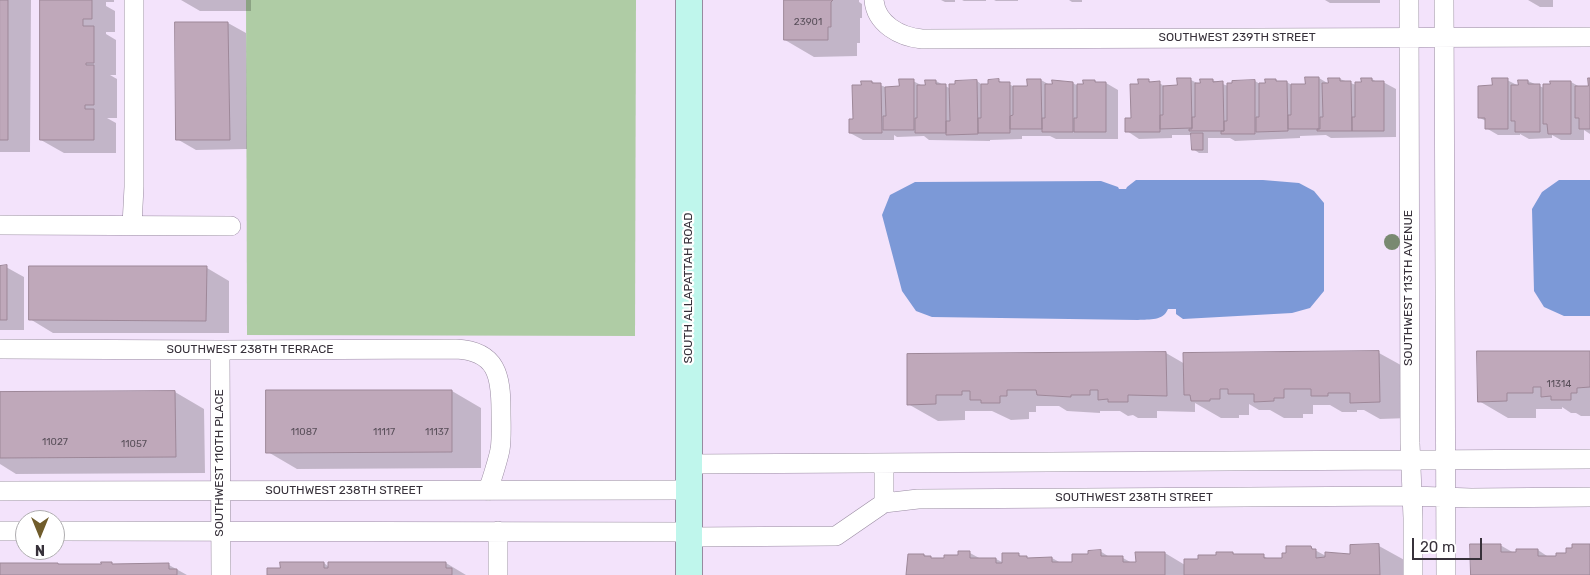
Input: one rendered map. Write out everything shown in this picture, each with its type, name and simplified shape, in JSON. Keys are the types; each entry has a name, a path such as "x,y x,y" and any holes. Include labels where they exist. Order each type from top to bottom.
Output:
{"main road":[{"name":"SOUTH ALLAPATTAH ROAD","path":"689,0 689,575"}],"street":[{"path":"132,225 134,187 134,0"},
{"name":"SOUTHWEST 239TH STREET","path":"874,0 876,13 888,26 904,36 922,38 1444,38 1590,36"},
{"name":"SOUTHWEST 113TH AVENUE","path":"1409,0 1410,443 1413,575"},
{"path":"1444,0 1446,575"},
{"path":"0,225 231,226"},
{"name":"SOUTHWEST 238TH TERRACE","path":"0,349 463,349 480,354 488,360 499,378 501,388 500,444 488,491"},
{"name":"SOUTHWEST 110TH PLACE","path":"220,350 221,575"},
{"path":"689,464 1590,459"},
{"path":"884,464 884,503"},
{"name":"SOUTHWEST 238TH STREET","path":"0,491 689,490"},
{"name":"SOUTHWEST 238TH STREET","path":"65,531 498,530 836,536 884,503 918,499 1412,496 1590,497"},
{"path":"498,530 498,575"},
{"path":"0,531 15,531"}],"green space":[{"path":"246,0 636,0 635,336 247,335"}],"water":[{"path":"1136,180 1263,180 1299,183 1314,191 1324,203 1324,291 1310,308 1292,313 1183,319 1176,314 1176,309 1168,309 1163,316 1138,320 932,317 916,311 902,291 882,215 890,195 915,182 1101,181 1119,189 1126,189"},
{"path":"1559,180 1590,180 1590,316 1564,316 1544,307 1534,291 1532,209 1542,192"}],"building":[{"path":"0,0 8,0 8,140 0,140"},
{"path":"40,0 92,0 92,19 83,19 83,26 94,26 94,63 86,63 86,65 94,65 94,105 85,105 85,109 94,109 94,140 40,140"},
{"path":"784,0 833,0 831,2 831,27 828,27 828,40 784,40"},
{"path":"175,22 228,22 230,140 176,140"},
{"path":"1305,77 1319,77 1319,129 1288,129 1288,115 1291,115 1291,84 1305,84"},
{"path":"1177,78 1191,78 1192,128 1160,129 1160,115 1163,115 1163,86 1177,85"},
{"path":"1328,78 1340,78 1340,81 1351,81 1352,131 1317,131 1317,129 1320,129 1320,117 1323,117 1322,83 1328,83"},
{"path":"1361,78 1372,78 1372,81 1384,81 1384,131 1352,131 1352,117 1355,117 1355,82 1361,82"},
{"path":"1492,78 1508,78 1508,129 1485,129 1485,118 1478,118 1478,86 1492,85"},
{"path":"1588,78 1590,78 1590,129 1579,129 1579,118 1575,118 1575,86 1588,86"},
{"path":"899,79 914,79 914,130 883,130 883,116 886,116 885,87 899,86"},
{"path":"999,79 999,82 1010,82 1010,133 978,133 978,118 981,118 981,84 988,84 988,80"},
{"path":"1027,79 1041,79 1042,129 1010,129 1010,116 1013,115 1013,86 1027,86"},
{"path":"1138,79 1149,79 1149,82 1160,81 1160,132 1125,132 1125,118 1131,118 1130,84 1138,84"},
{"path":"1200,79 1213,79 1213,82 1223,81 1224,131 1189,131 1189,129 1192,129 1192,117 1195,117 1195,83 1200,83"},
{"path":"1265,79 1287,81 1288,131 1256,132 1256,117 1259,117 1259,83 1265,83"},
{"path":"925,80 936,80 936,84 946,84 946,133 915,133 917,85 925,85"},
{"path":"977,80 978,134 946,135 946,121 950,121 949,84 955,84 955,81"},
{"path":"1052,80 1073,82 1073,132 1042,132 1042,118 1045,118 1045,84 1052,84"},
{"path":"1083,80 1106,82 1106,132 1074,132 1074,118 1077,118 1077,84 1083,84"},
{"path":"1255,80 1255,134 1221,134 1221,131 1224,131 1224,121 1227,121 1227,83"},
{"path":"1518,80 1528,80 1528,84 1540,84 1540,132 1515,132 1515,121 1511,121 1511,85 1518,85"},
{"path":"861,81 881,83 882,133 849,133 849,119 853,119 852,85 861,85"},
{"path":"1550,81 1571,81 1571,134 1548,134 1547,124 1543,124 1543,84 1550,84"},
{"path":"1191,133 1203,133 1203,150 1192,150"},
{"path":"7,265 7,320 0,320 0,266"},
{"path":"29,266 207,266 206,321 29,320"},
{"path":"1379,351 1380,402 1350,403 1350,393 1328,393 1328,396 1311,396 1311,389 1284,389 1284,398 1274,398 1274,401 1254,402 1254,394 1228,394 1228,389 1220,389 1220,399 1210,399 1210,401 1191,401 1190,395 1184,395 1183,353"},
{"path":"1477,351 1590,351 1590,387 1577,388 1577,393 1571,393 1571,400 1551,400 1551,396 1541,397 1541,387 1533,387 1533,393 1507,393 1507,401 1478,402"},
{"path":"1166,352 1167,396 1128,395 1128,402 1108,402 1108,399 1098,400 1098,390 1090,390 1090,395 1071,395 1071,397 1037,395 1036,390 1007,390 1007,396 1000,396 1000,403 981,403 981,400 970,400 970,391 962,391 962,395 936,395 936,404 907,405 907,354"},
{"path":"266,390 452,390 452,452 266,453"},
{"path":"175,391 176,457 0,458 0,392"},
{"path":"1379,544 1380,575 1184,575 1184,559 1198,559 1198,555 1216,555 1216,552 1264,554 1264,558 1282,558 1282,553 1286,553 1286,546 1311,546 1312,549 1316,549 1316,558 1325,557 1325,552 1350,554 1350,545"},
{"path":"1470,544 1501,544 1501,552 1516,552 1516,549 1538,549 1538,556 1556,556 1556,553 1566,553 1566,548 1572,548 1572,544 1590,544 1590,575 1471,575"},
{"path":"1101,550 1101,556 1123,556 1123,562 1136,562 1135,552 1165,552 1165,575 906,575 908,554 924,554 924,556 931,556 931,558 944,558 944,555 958,555 958,551 970,551 970,558 996,558 996,563 1002,563 1002,553 1019,553 1019,556 1027,556 1027,558 1052,557 1052,562 1072,562 1072,554 1088,554 1088,551"},
{"path":"101,562 112,562 112,564 169,563 169,569 177,569 177,575 0,575 0,563 101,564"},
{"path":"280,562 324,562 324,568 328,568 328,562 446,562 446,568 452,568 452,575 267,575 267,568 280,568"}]}
